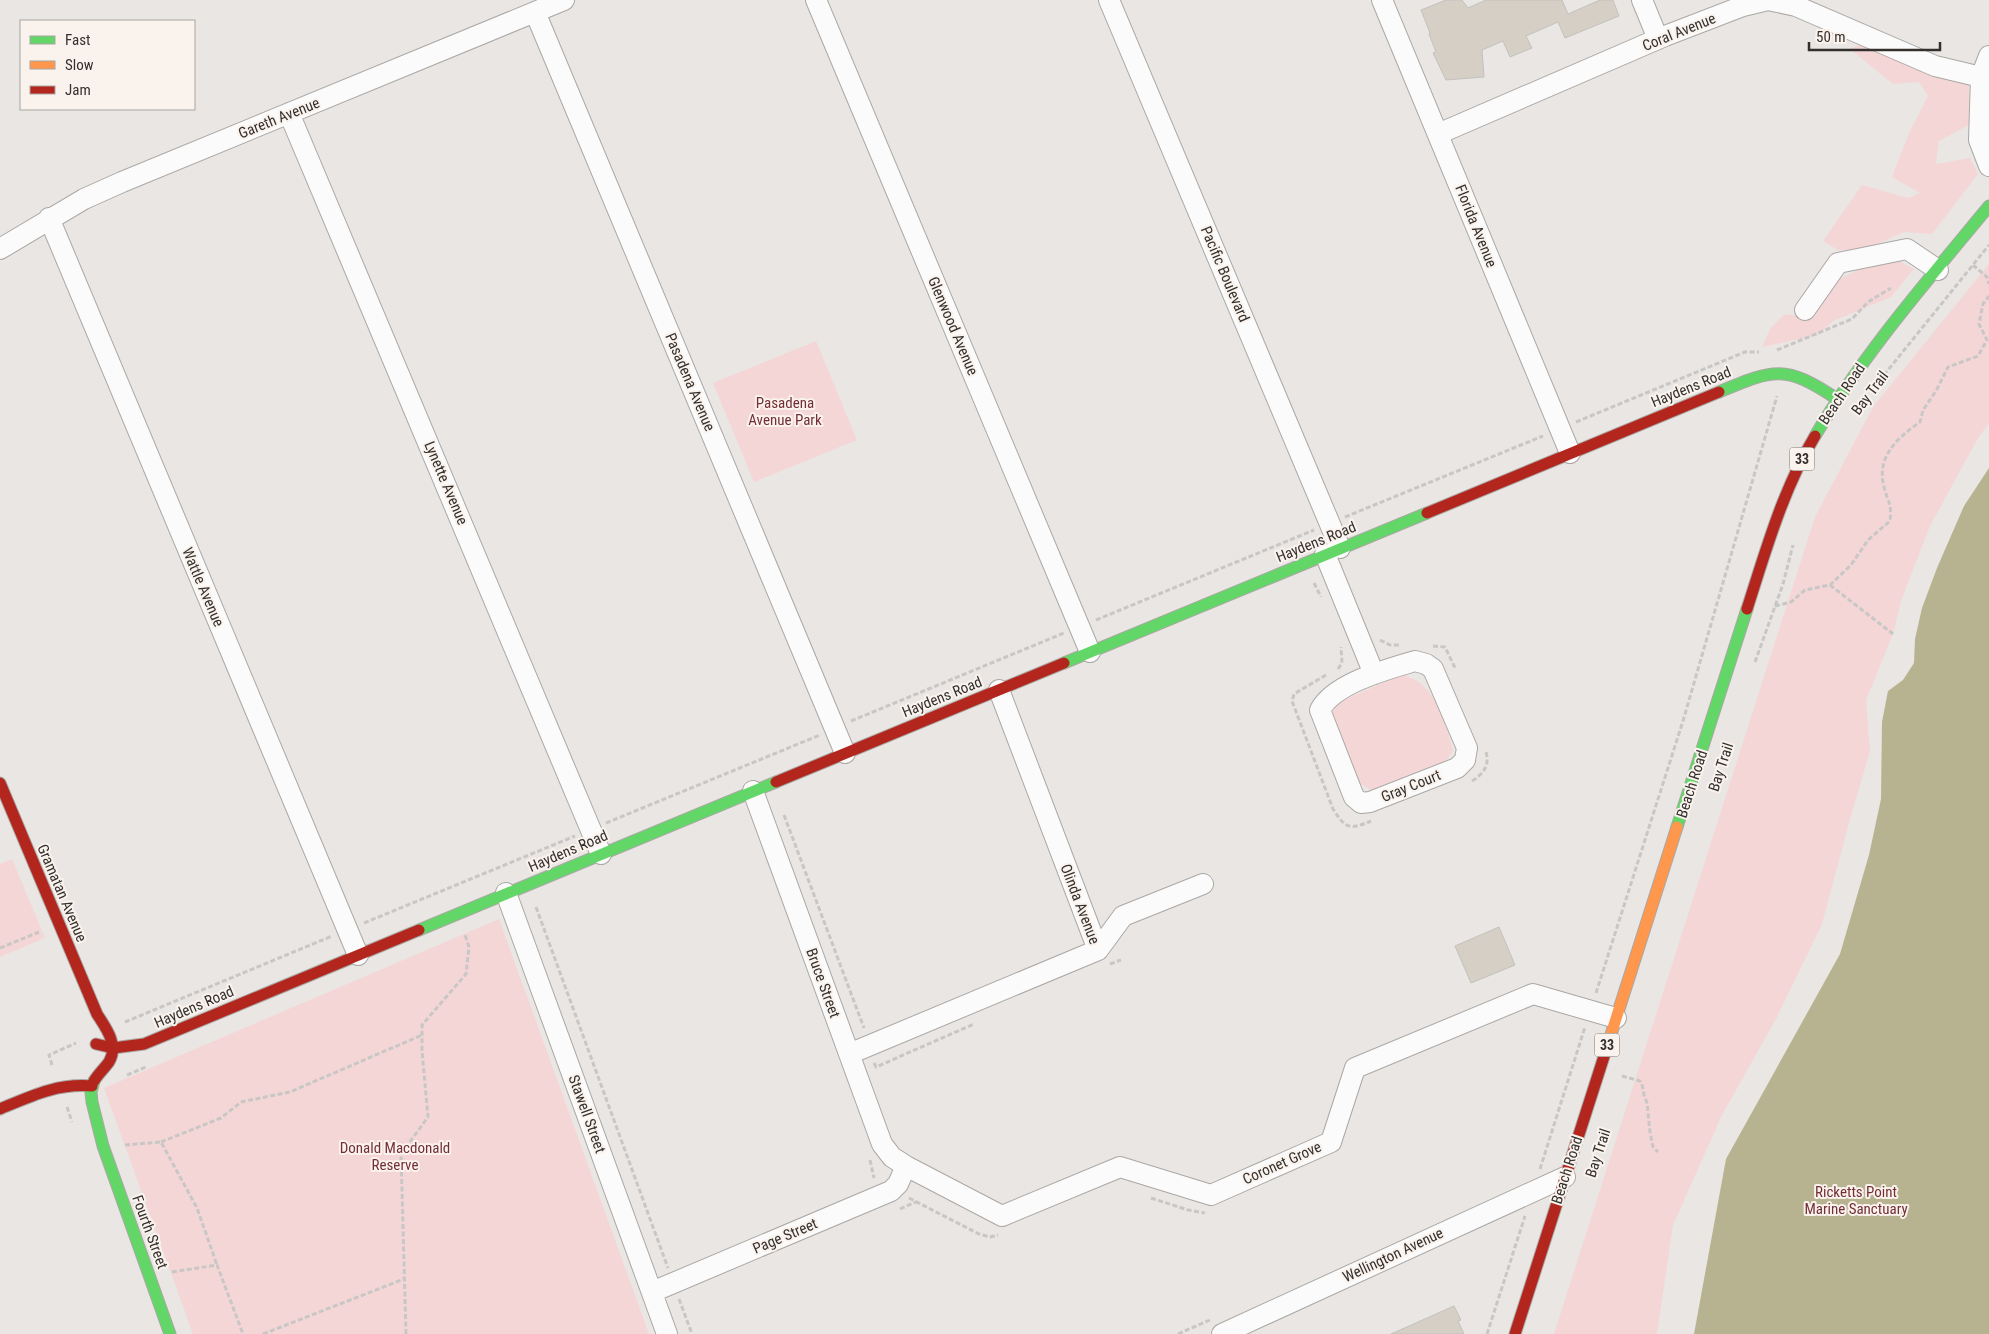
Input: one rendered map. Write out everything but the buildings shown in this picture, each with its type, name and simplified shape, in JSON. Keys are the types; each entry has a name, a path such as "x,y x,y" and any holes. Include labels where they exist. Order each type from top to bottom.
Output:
{"street":[{"name":"Gareth Avenue","path":"0,249 84,199 122,182 564,0"},
{"name":"Glenwood Avenue","path":"816,0 1090,652"},
{"name":"Pacific Boulevard","path":"1110,0 1332,551"},
{"name":"Florida Avenue","path":"1382,0 1570,453"},
{"path":"1642,0 1658,39"},
{"name":"Coral Avenue","path":"1438,134 1658,39 1743,6 1768,0 1796,6 1935,66 1981,77"},
{"name":"Pasadena Avenue","path":"535,12 845,753"},
{"path":"1989,56 1981,77 1979,140 1989,166"},
{"name":"Lynette Avenue","path":"289,113 601,854"},
{"name":"Beach Road","path":"1516,1334 1773,531 1796,469 1837,399 1881,340 1989,206"},
{"name":"Wattle Avenue","path":"50,218 358,956"},
{"path":"1805,310 1838,264 1907,249 1938,270"},
{"name":"Haydens Road","path":"96,1044 113,1048 144,1044 1753,378 1768,373 1785,372 1804,378 1837,399"},
{"path":"1332,551 1374,674"},
{"name":"Gray Court","path":"1416,661 1426,664 1433,670 1467,748 1466,760 1457,768 1370,802 1361,803 1354,797 1320,710 1324,702 1334,693 1374,674 1416,661"},
{"name":"Olinda Avenue","path":"849,1054 1098,950 999,690"},
{"name":"Gramatan Avenue","path":"0,783 97,1014 107,1029 113,1048"},
{"name":"Bruce Street","path":"752,792 882,1144 892,1157 906,1166"},
{"path":"1098,950 1122,916 1203,884"},
{"name":"Stawell Street","path":"506,893 667,1334"},
{"name":"Coronet Grove","path":"906,1166 1002,1216 1120,1167 1211,1195 1331,1142 1355,1068 1533,994 1616,1018"},
{"name":"Gramatan Avenue","path":"96,1044 100,1032 97,1014"},
{"path":"88,1057 96,1044"},
{"path":"0,1109 59,1085 79,1080 92,1086 96,1075 106,1066 113,1048"},
{"name":"Fourth Street","path":"79,1080 83,1110 100,1141 170,1334"},
{"name":"Fourth Street","path":"92,1086 90,1090 100,1141"},
{"path":"891,1191 898,1184 906,1166"},
{"name":"Wellington Avenue","path":"1222,1334 1565,1177"},
{"name":"Page Street","path":"652,1292 891,1191"}],"path":[{"name":"Bay Trail","path":"1881,379 1989,245"},
{"path":"1973,265 1987,276 1989,284"},
{"path":"1775,606 1791,602 1805,590 1830,586 1851,565 1868,540 1890,522 1891,506 1884,486 1882,466 1892,447 1907,431 1920,422 1923,410 1948,368 1978,356 1987,340 1979,324 1983,304 1989,296"},
{"path":"1487,1334 1683,721 1771,413 1785,372 1790,345"},
{"path":"1754,668 1795,540"},
{"path":"1314,583 1322,599"},
{"path":"1830,586 1893,634"},
{"path":"1377,638 1390,646 1404,646"},
{"path":"1341,645 1342,663 1340,668 1294,694 1292,702 1333,808 1340,820 1346,826 1352,828 1373,821"},
{"path":"1432,646 1445,647 1455,669"},
{"path":"1467,784 1483,773 1488,762 1485,748"},
{"path":"783,814 862,1029 872,1025"},
{"path":"536,906 692,1334"},
{"path":"406,1334 401,1154 428,1118 422,1051 422,1024 466,974 469,947 459,913"},
{"path":"0,948 43,930"},
{"path":"456,939 474,932"},
{"path":"1587,990 1591,1010"},
{"path":"1576,1025 1591,1010"},
{"path":"119,1146 161,1142 221,1118 241,1102 290,1092 422,1034"},
{"path":"123,1077 147,1067"},
{"path":"876,1067 877,1072"},
{"path":"1619,1085 1625,1067"},
{"path":"1622,1076 1640,1081 1642,1084 1647,1103 1653,1147 1658,1152"},
{"path":"161,1142 197,1208 243,1334"},
{"path":"867,1151 874,1181 979,1234 990,1237 1006,1234"},
{"path":"1145,1196 1200,1214 1209,1213"},
{"path":"166,1273 217,1265"},
{"path":"264,1334 404,1279"}],"green space":[{"path":"1862,44 1969,84 1969,125 1939,141 1936,164 1970,158 1978,174 1932,234 1904,232 1864,250 1838,250 1823,241 1862,185 1908,198 1920,193 1892,177 1910,131 1928,96 1919,82 1893,84 1850,49"},
{"path":"1892,257 1914,269 1891,297 1833,321 1818,335 1762,347 1770,329 1785,314 1808,318 1833,282 1875,262"},
{"path":"1989,264 1989,423 1978,438 1930,526 1902,598 1893,634 1866,700 1870,751 1822,924 1776,1019 1722,1115 1673,1225 1657,1334 1554,1334 1815,517 1873,407"},
{"name":"Pasadena Avenue Park","path":"816,341 857,440 754,482 713,383"},
{"path":"1402,674 1417,681 1431,694 1441,712 1453,751 1446,761 1371,790 1359,783 1331,715 1337,704"},
{"path":"12,859 45,938 0,957 0,864"},
{"name":"Donald Macdonald Reserve","path":"499,919 649,1334 193,1334 104,1088"}],"shaded area":[{"name":"Ricketts Point Marine Sanctuary","path":"1989,468 1989,1334 1694,1334 1726,1159 1840,954 1869,855 1881,799 1882,722 1888,691 1903,680 1914,663 1915,639 1922,608 1937,568 1964,506"}],"traffic: fast":[{"path":"1815,436 1854,375 1920,289 1989,206"},
{"path":"1719,392 1753,378 1779,374 1791,375 1804,380 1837,399"},
{"path":"1064,663 1427,513"},
{"path":"1677,827 1747,609"},
{"path":"419,930 776,782"},
{"path":"94,1081 91,1092 92,1102 103,1146 170,1334"}],"traffic: slow":[{"path":"1607,1047 1677,827"}],"traffic: jam":[{"path":"1427,513 1719,392"},
{"path":"1747,609 1784,498 1815,436"},
{"path":"776,782 1064,663"},
{"path":"0,783 97,1014 112,1043 112,1056 94,1081"},
{"path":"96,1044 113,1048 144,1044 419,930"},
{"path":"1515,1334 1607,1047"},
{"path":"0,1109 34,1095 56,1089 68,1086 92,1086"}]}
